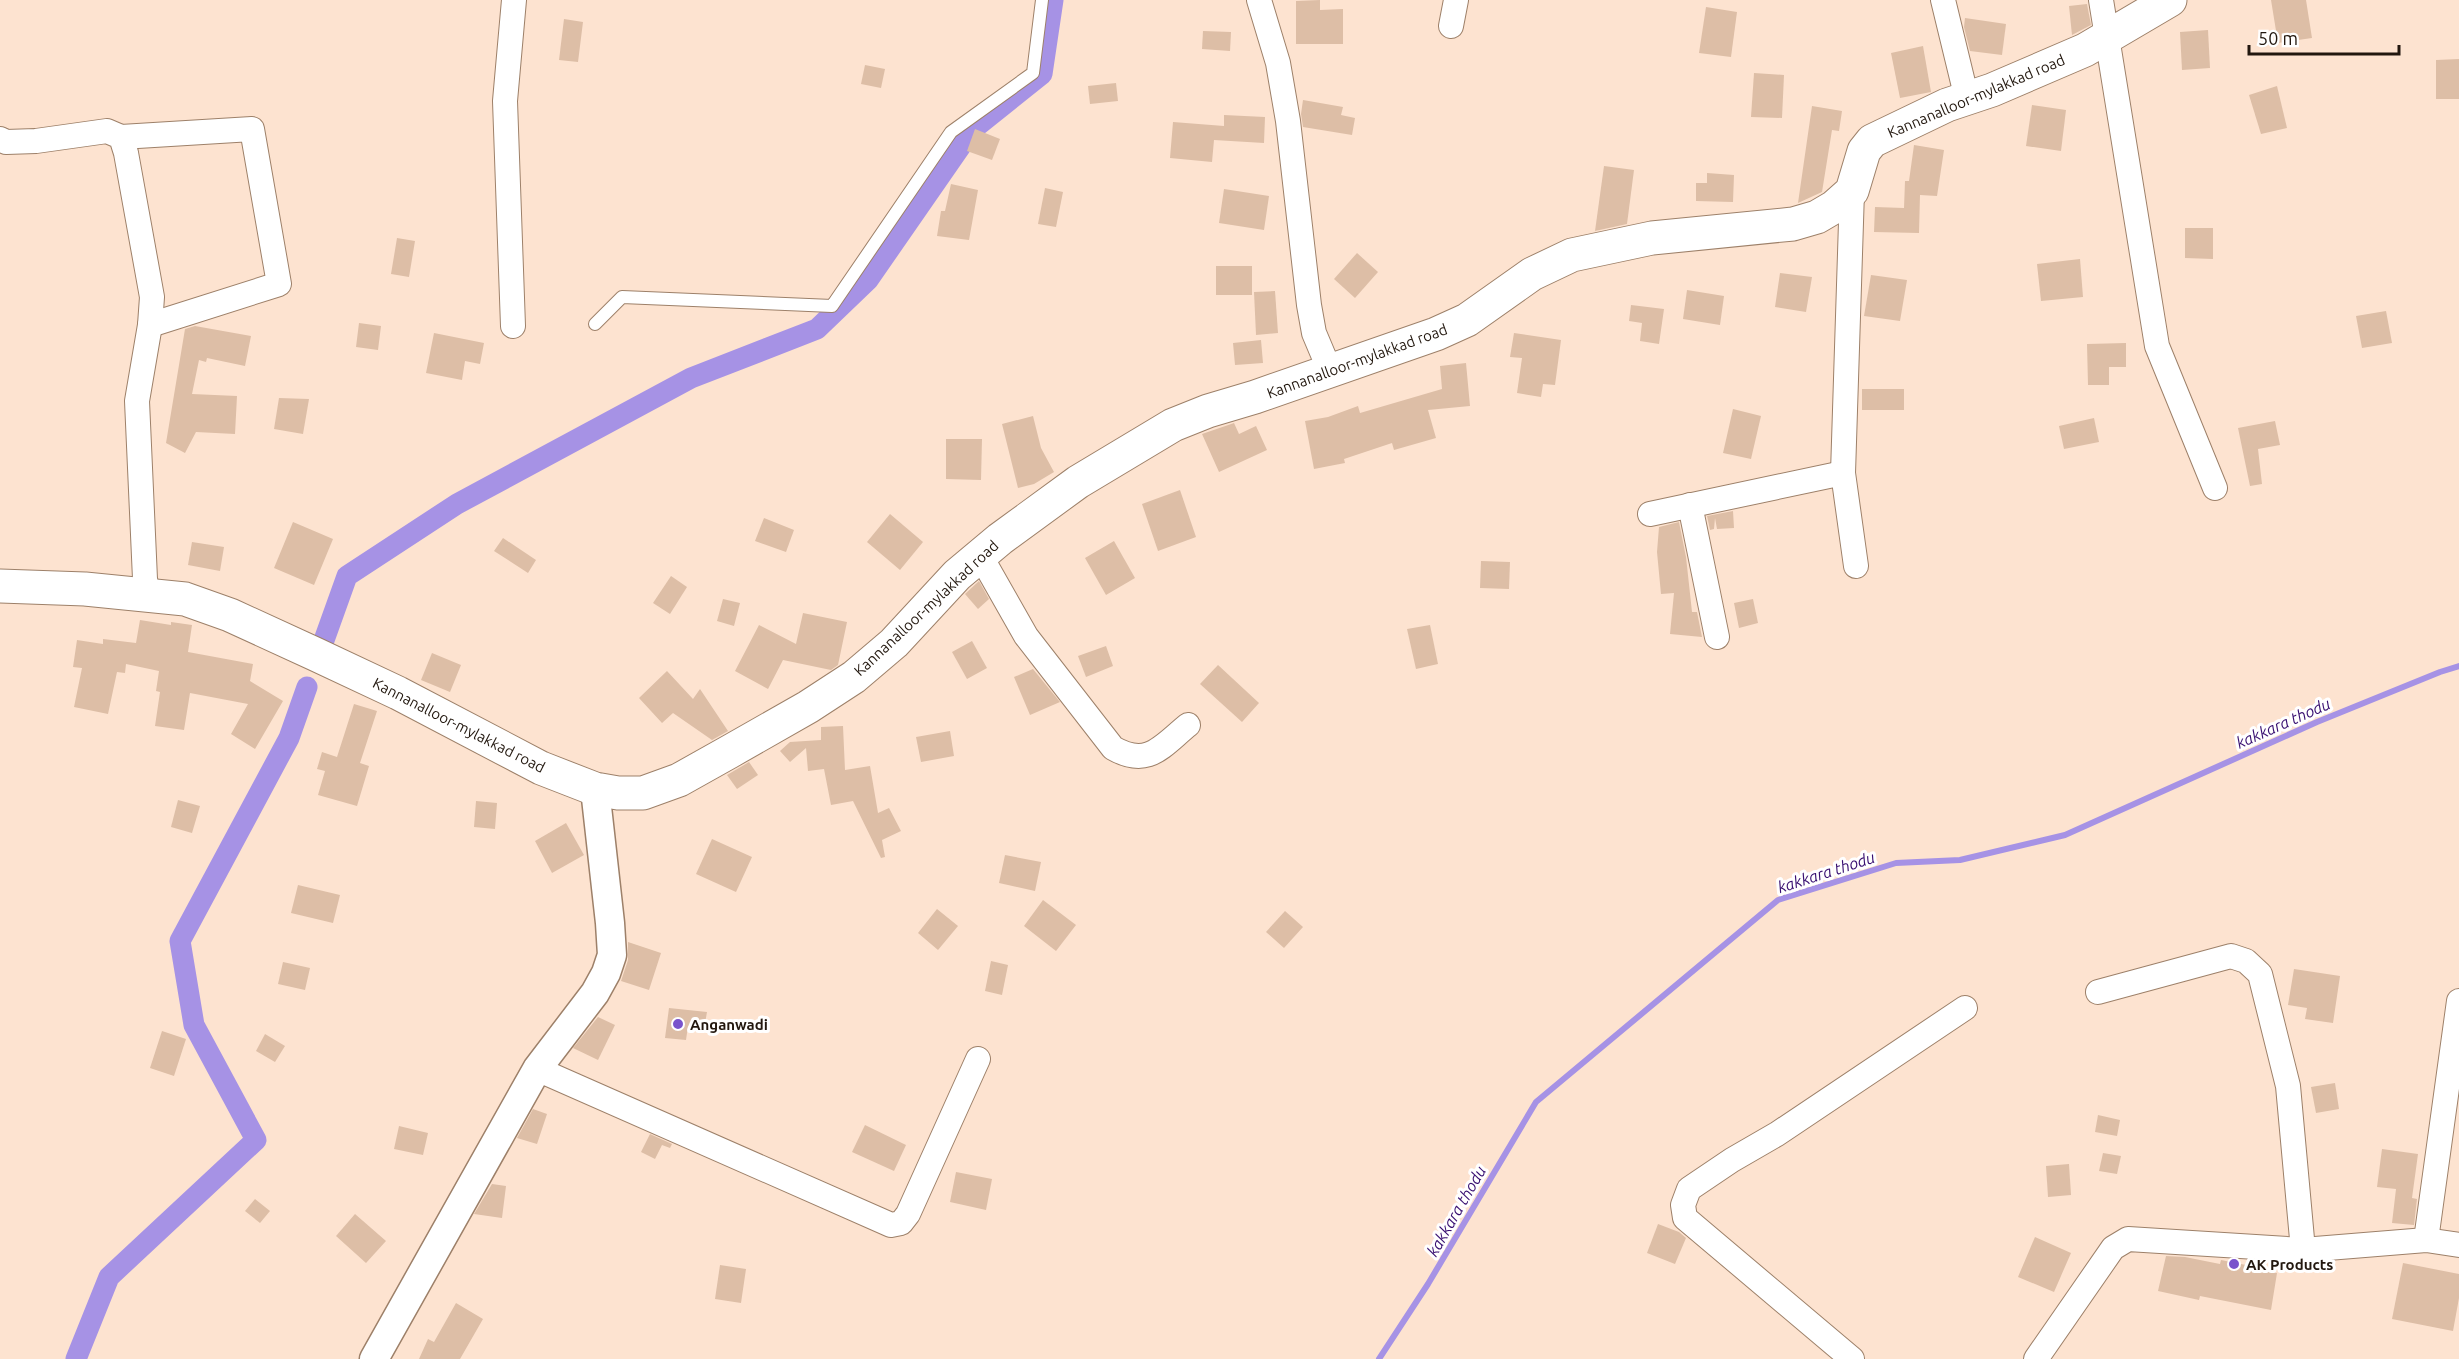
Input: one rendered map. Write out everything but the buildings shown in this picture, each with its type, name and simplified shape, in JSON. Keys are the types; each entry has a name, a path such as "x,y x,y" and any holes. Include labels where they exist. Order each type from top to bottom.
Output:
{"main road":[{"name":"Kannanalloor-mylakkad road","path":"0,586 85,589 185,599 230,615 398,693 541,768 595,789 618,793 643,793 679,780 808,707 854,677 894,643 957,575 980,555 1078,482 1165,429 1208,411 1426,338 1467,320 1532,274 1572,255 1652,238 1793,224 1816,217 1834,207 1852,191 1864,151 1872,141 1947,105 2076,54 2170,0"}],"street":[{"path":"513,326 505,101 514,0"},
{"path":"1259,0 1278,63 1288,121 1314,333 1330,371"},
{"path":"1451,26 1456,0"},
{"path":"1944,0 1967,99"},
{"path":"2102,0 2157,346 2215,488"},
{"path":"0,139 6,142 36,141 107,131 121,137 252,129 279,284 150,325"},
{"path":"121,137 126,153 152,297 150,325 137,401 145,579 148,595"},
{"path":"1852,191 1843,473 1856,566"},
{"path":"1650,514 1843,473"},
{"path":"1690,505 1717,637"},
{"path":"980,555 1026,636 1113,748 1125,755 1141,758 1151,754 1188,725"},
{"path":"374,1359 537,1069 595,993 606,973 612,955 595,789"},
{"path":"2098,992 2230,957 2246,961 2260,974 2288,1086 2303,1250"},
{"path":"2426,1240 2459,1000"},
{"path":"1852,1359 1685,1218 1683,1205 1689,1190 1965,1008"},
{"path":"537,1069 891,1225 901,1223 908,1214 978,1059"},
{"path":"2036,1359 2113,1248 2128,1239 2303,1250 2426,1240 2459,1245"}],"lane":[{"path":"595,324 622,297 832,306 951,132 1033,72 1042,0"}],"waterway":[{"path":"323,643 347,576 457,504 691,378 817,329 868,280 972,130 1042,74 1053,0"},
{"name":"kakkara thodu","path":"1379,1359 1428,1284 1536,1102 1778,900 1896,863 1960,860 2065,835 2317,722 2459,666"},
{"path":"76,1359 109,1277 256,1140 194,1025 180,941 289,738 307,687"}],"place":[{"name":"Anganwadi","path":"678,1024"},
{"name":"AK Products","path":"2234,1264"}]}
